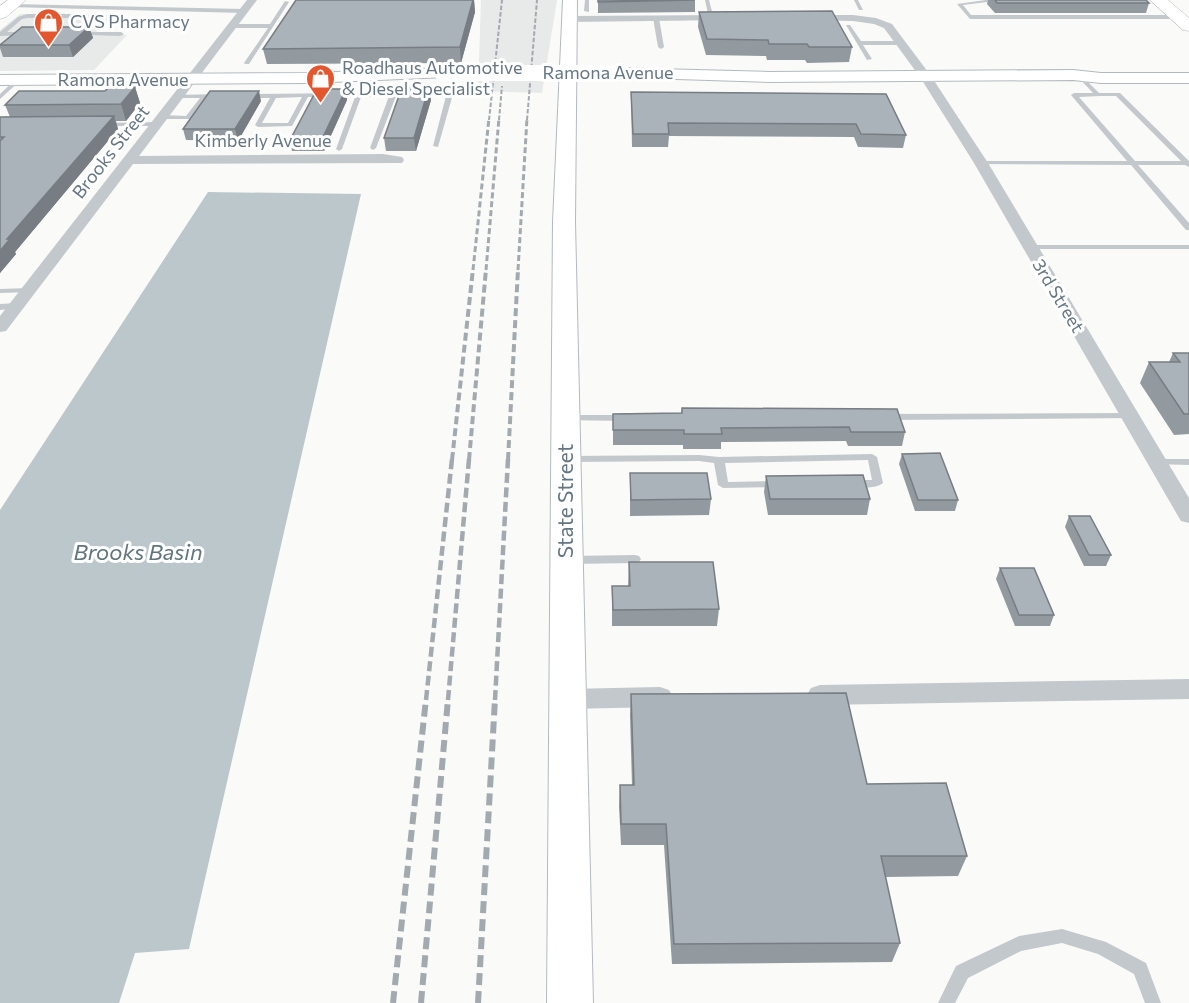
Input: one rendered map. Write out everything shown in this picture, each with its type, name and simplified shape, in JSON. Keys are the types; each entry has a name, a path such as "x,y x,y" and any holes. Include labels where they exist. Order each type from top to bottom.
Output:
{"main road":[{"path":"1154,6 1184,22"},
{"name":"State Street","path":"570,1003 564,222 578,8"},
{"name":"Ramona Avenue","path":"1077,76 1095,72 1189,71"},
{"name":"Ramona Avenue","path":"0,80 139,84 192,80 442,73 1189,78"}],"street":[{"name":"Brooks Street","path":"0,327 252,0"},
{"path":"578,8 656,18 736,18"},
{"name":"3rd Street","path":"794,18 853,18 876,21 888,26 925,76 981,163 1189,516"},
{"name":"Kimberly Avenue","path":"130,160 383,158 397,160"},
{"path":"800,695 1189,689"},
{"path":"567,699 681,697"}],"lane":[{"path":"707,0 712,18"},
{"path":"856,0 861,9"},
{"path":"1001,0 960,4 970,17 1157,17 1184,22"},
{"path":"247,63 287,2"},
{"path":"1154,6 1157,17"},
{"path":"9,7 244,10"},
{"path":"1,34 20,18 27,16 75,16"},
{"path":"656,18 661,47"},
{"path":"232,26 272,26"},
{"path":"848,26 869,59"},
{"path":"1,34 33,34"},
{"path":"66,34 122,34"},
{"path":"859,43 901,43"},
{"path":"1077,76 1098,94"},
{"path":"0,97 18,80"},
{"path":"239,96 450,94 436,146"},
{"path":"1189,164 1118,94 1074,95 1189,228"},
{"path":"274,96 258,125 290,125 306,95"},
{"path":"339,149 359,95"},
{"path":"373,148 393,95"},
{"path":"178,96 227,96"},
{"path":"101,125 188,118 204,96"},
{"path":"981,163 1189,164"},
{"path":"1029,247 1189,247"},
{"path":"0,291 29,290"},
{"path":"0,306 16,306"},
{"path":"871,417 1130,416"},
{"path":"566,418 636,418"},
{"path":"566,459 699,458 719,460 872,457 878,483 842,484"},
{"path":"719,460 723,485 795,484"},
{"path":"1157,462 1189,462"},
{"path":"567,561 635,559"},
{"path":"946,1003 962,972 1019,944 1062,936 1101,947 1140,969 1153,1003"}],"shaded area":[{"path":"481,0 557,0 542,93 478,91"},
{"path":"20,14 113,15 92,36 127,35 94,70 0,71 0,30"}],"water":[{"name":"Brooks Basin","path":"208,192 361,194 189,949 135,953 119,1003 0,1003 0,510"}],"building":[{"path":"296,0 473,0 460,47 263,49"},
{"path":"598,0 695,0 598,2"},
{"path":"995,0 1146,0 1149,3 997,3"},
{"path":"832,11 852,47 809,47 807,44 769,44 768,40 707,39 699,12"},
{"path":"22,27 89,27 69,45 0,45"},
{"path":"109,87 135,87 121,104 5,105 19,91 105,91"},
{"path":"402,87 429,87 414,138 384,138"},
{"path":"317,89 346,89 322,139 290,140"},
{"path":"210,91 259,91 235,129 183,129"},
{"path":"631,92 886,94 906,135 861,134 856,124 668,123 669,134 633,134"},
{"path":"114,116 7,239 10,239 0,251 0,141 4,137 0,137 0,117"},
{"path":"1173,353 1189,353 1189,414 1184,414 1149,362 1180,362"},
{"path":"682,408 897,409 905,432 851,432 849,427 721,428 722,434 684,434 684,430 613,430 613,414 682,413"},
{"path":"940,453 958,500 918,500 902,454"},
{"path":"630,473 707,473 711,499 631,500"},
{"path":"863,475 870,499 770,499 766,476"},
{"path":"1069,516 1090,516 1111,555 1089,555"},
{"path":"629,562 713,562 719,609 613,610 612,586 630,586"},
{"path":"1000,568 1034,568 1054,615 1019,615"},
{"path":"846,693 867,784 946,783 967,856 881,856 900,943 674,944 666,824 621,824 620,785 634,785 631,694"}],"railway":[{"path":"489,120 502,0"},
{"path":"527,120 537,0"},
{"path":"499,120 502,86"},
{"path":"473,270 489,118"},
{"path":"486,270 499,118"},
{"path":"518,270 527,118"},
{"path":"452,460 473,269"},
{"path":"469,460 486,269"},
{"path":"508,460 518,269"},
{"path":"426,700 452,459"},
{"path":"448,700 469,459"},
{"path":"495,700 508,459"},
{"path":"393,1003 426,699"},
{"path":"421,1003 448,699"},
{"path":"478,1003 495,699"}],"place":[{"name":"CVS Pharmacy","path":"49,48"},
{"name":"Roadhaus Automotive & Diesel Specialist","path":"321,104"}]}
